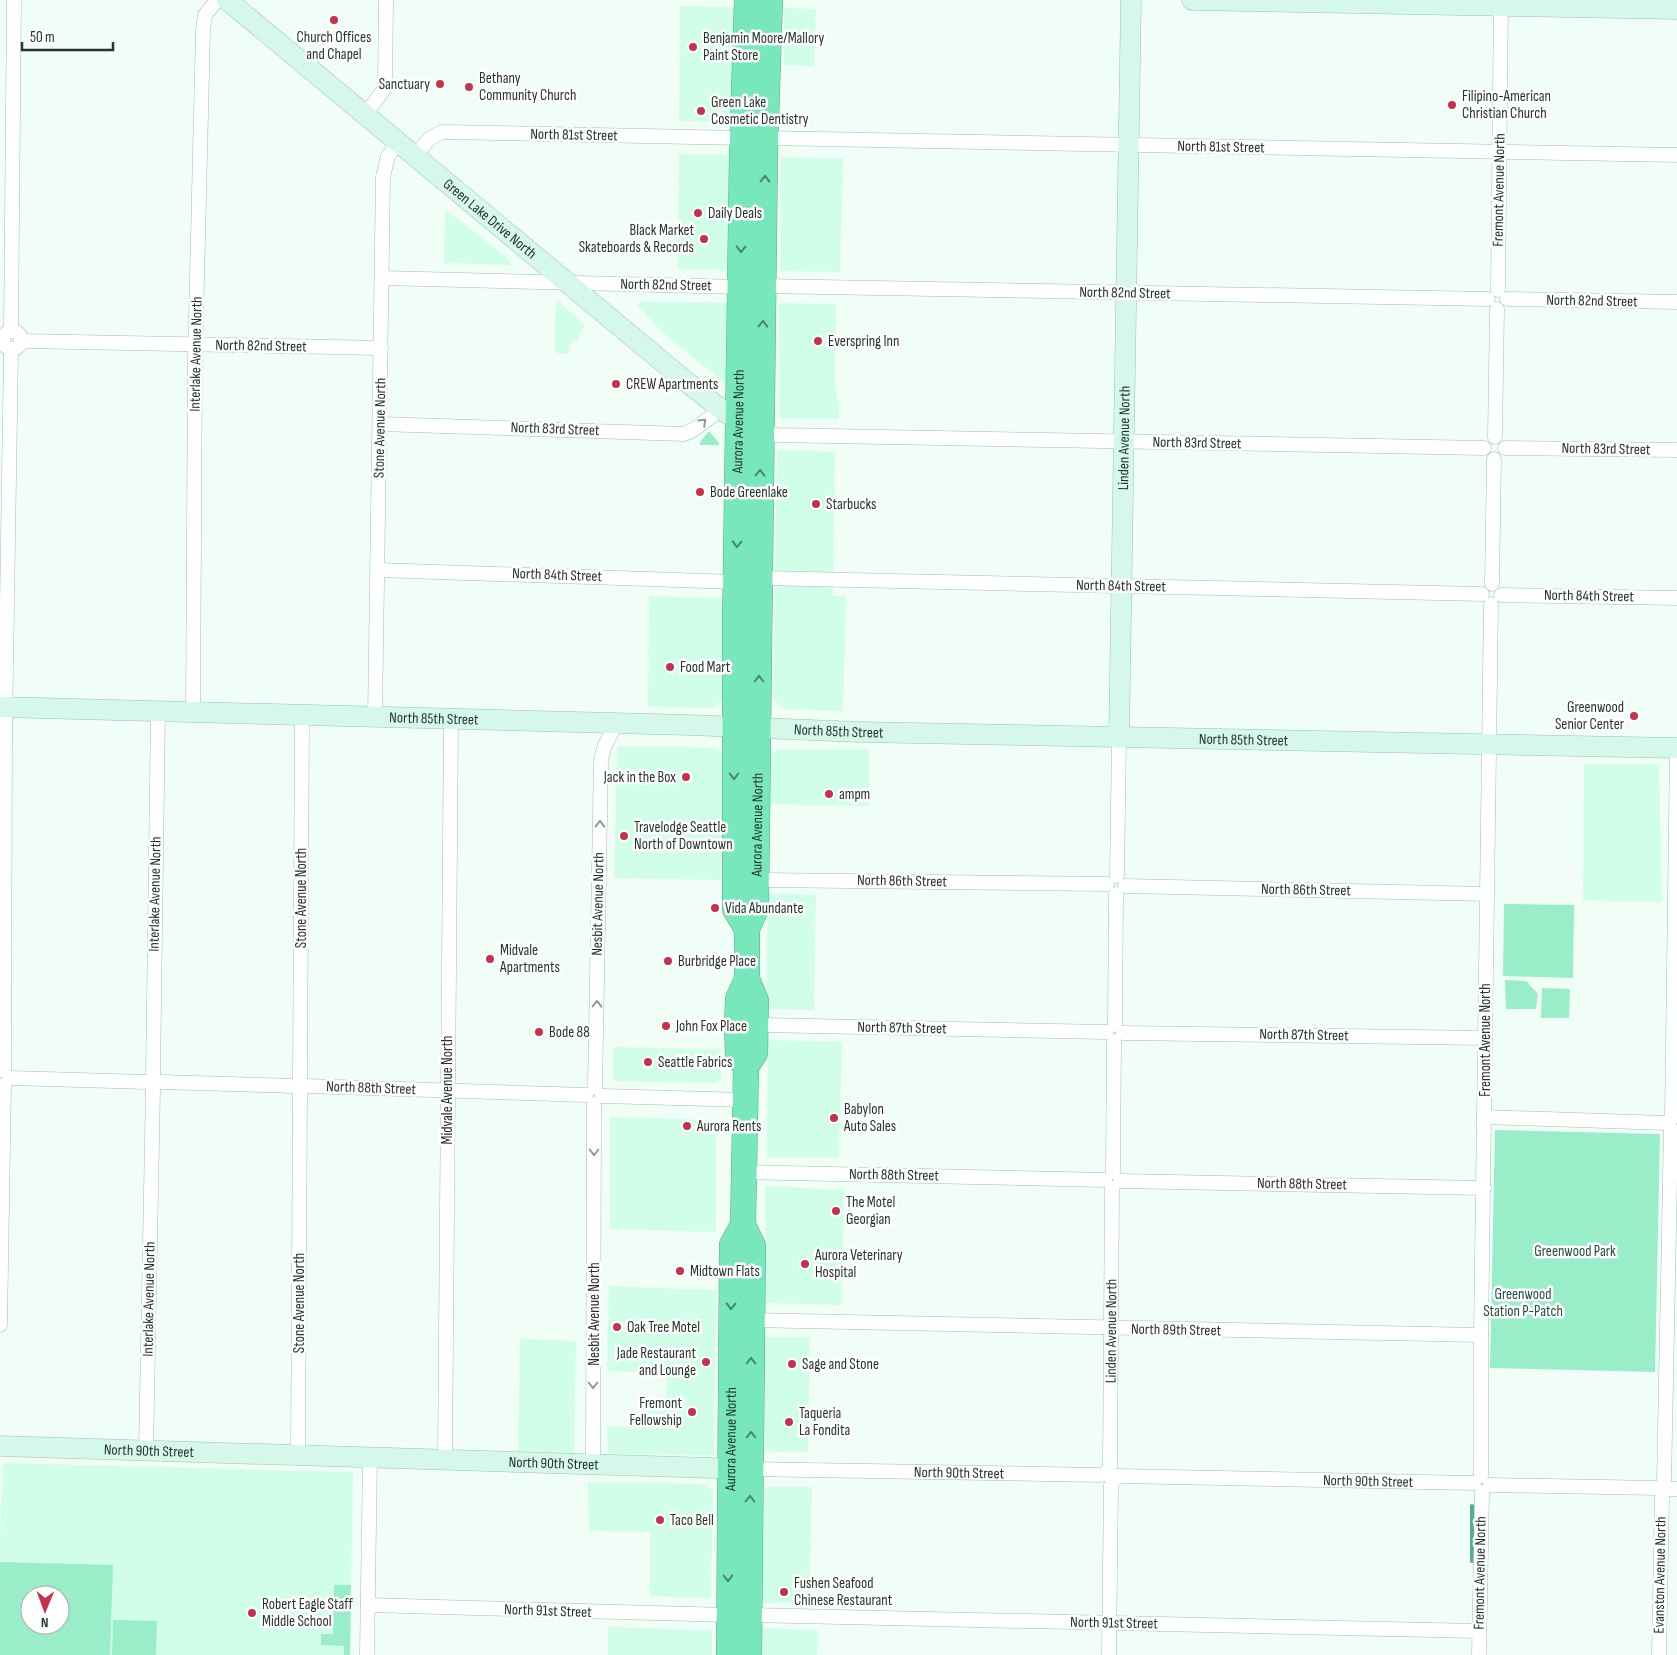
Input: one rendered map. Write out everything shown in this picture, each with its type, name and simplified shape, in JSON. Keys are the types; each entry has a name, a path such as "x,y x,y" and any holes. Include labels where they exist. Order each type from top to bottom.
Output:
{"highway":[{"name":"Aurora Avenue North","path":"740,1469 752,1320 753,1246 743,1225 743,1172 746,1067 755,1053 757,1026 756,1001 747,979 747,929 756,909 759,728 758,580 741,419 752,286 754,138 747,0"},
{"name":"Aurora Avenue North","path":"754,138 770,0"},
{"name":"Aurora Avenue North","path":"747,929 735,909 734,727 758,580"},
{"name":"Aurora Avenue North","path":"746,1067 738,1056 738,999 747,979"},
{"name":"Aurora Avenue North","path":"736,1654 739,1615 740,1469 732,1245 743,1225"}],"main road":[{"name":"Green Lake Drive North","path":"227,0 567,282 741,419"},
{"name":"Linden Avenue North","path":"1119,738 1131,0"},
{"path":"1192,0 1501,3 1677,9"},
{"name":"North 85th Street","path":"3,707 1119,738 1677,748"},
{"name":"North 90th Street","path":"0,1446 740,1469"}],"street":[{"path":"0,1325 4,1078 3,707 14,0"},
{"name":"Interlake Avenue North","path":"192,712 196,344 203,25 208,10 217,0"},
{"path":"366,115 385,88 386,0"},
{"name":"Fremont Avenue North","path":"1495,437 1501,3"},
{"name":"North 81st Street","path":"415,156 429,139 442,132 1677,155"},
{"name":"Stone Avenue North","path":"375,717 384,171 388,156 398,143"},
{"name":"North 82nd Street","path":"382,278 1677,302"},
{"name":"North 82nd Street","path":"9,341 381,348"},
{"name":"North 83rd Street","path":"380,424 684,434 695,430 706,418 741,419 776,435 1484,448"},
{"path":"1495,437 1502,440 1505,448 1502,456 1494,459 1488,457 1484,448 1488,439 1495,437"},
{"name":"North 83rd Street","path":"1505,448 1677,450"},
{"path":"1491,598 1484,588 1492,584 1494,459"},
{"name":"North 84th Street","path":"378,570 758,580 1122,586 1491,598 1677,598"},
{"name":"Fremont Avenue North","path":"1479,1655 1482,1484 1481,1335 1491,598"},
{"name":"Interlake Avenue North","path":"146,1450 158,711"},
{"name":"Stone Avenue North","path":"298,1455 302,716"},
{"name":"Midvale Avenue North","path":"445,1459 451,720"},
{"name":"Nesbit Avenue North","path":"593,1465 594,1095 601,760 605,745 617,723"},
{"name":"Linden Avenue North","path":"1109,1655 1110,1329 1119,738"},
{"name":"Evanston Avenue North","path":"1659,1655 1666,1488 1673,1123 1677,748"},
{"name":"North 86th Street","path":"756,880 1116,885 1487,894"},
{"name":"North 87th Street","path":"757,1026 1485,1038"},
{"name":"North 88th Street","path":"4,1078 745,1100"},
{"path":"1484,1117 1673,1123"},
{"name":"North 88th Street","path":"743,1172 1484,1188"},
{"name":"North 89th Street","path":"752,1320 1110,1329 1481,1335"},
{"path":"367,1655 370,1458"},
{"name":"North 90th Street","path":"740,1469 1666,1488"},
{"name":"North 91st Street","path":"368,1605 1479,1631"}],"shaded area":[{"path":"680,6 734,7 732,122 679,121"},
{"path":"784,8 816,9 814,66 784,65"},
{"path":"679,154 732,155 731,270 678,269"},
{"path":"781,157 843,158 840,272 780,271"},
{"path":"445,209 511,261 511,265 444,263"},
{"path":"556,299 585,325 579,334 579,341 571,341 569,354 555,353"},
{"path":"640,301 730,303 729,381 723,382 661,331 638,306"},
{"path":"780,303 836,304 835,385 837,401 839,402 839,419 782,419 779,417"},
{"path":"777,450 835,452 833,596 846,597 843,711 784,709 773,699"},
{"path":"649,596 725,598 724,697 715,708 648,707"},
{"path":"617,746 716,748 724,753 721,880 614,878"},
{"path":"778,749 869,749 869,806 768,804 771,754"},
{"path":"1584,764 1659,764 1662,902 1583,900"},
{"path":"768,893 816,895 814,1010 766,1009"},
{"path":"768,1040 842,1042 839,1158 767,1157"},
{"path":"613,1047 721,1049 721,1079 715,1083 613,1081"},
{"path":"610,1117 716,1120 716,1232 610,1229"},
{"path":"765,1186 844,1190 842,1305 766,1303"},
{"path":"609,1286 716,1290 714,1455 608,1454 607,1426 644,1426 644,1398 666,1397 667,1373 607,1371"},
{"path":"764,1337 810,1337 808,1452 765,1451"},
{"path":"520,1339 576,1341 574,1453 518,1452"},
{"path":"3,1463 353,1472 350,1655 0,1655 0,1538"},
{"path":"588,1482 706,1484 713,1491 711,1598 650,1596 650,1532 589,1531"},
{"path":"765,1487 812,1487 809,1603 762,1603"},
{"path":"608,1627 712,1630 712,1655 608,1655"},
{"path":"762,1628 818,1630 817,1655 762,1655"}],"green space":[{"path":"709,431 719,445 700,445 700,442"},
{"path":"1504,904 1574,905 1573,978 1503,976"},
{"path":"1505,980 1526,981 1538,994 1536,1009 1506,1009"},
{"path":"1542,988 1570,989 1569,1018 1541,1018"},
{"name":"Greenwood Park","path":"1495,1130 1660,1134 1655,1372 1490,1368"},
{"path":"0,1562 113,1565 110,1655 0,1655"},
{"path":"334,1585 351,1585 350,1655 344,1655 344,1646 321,1645 321,1634 333,1634"},
{"path":"113,1620 157,1621 156,1655 112,1655"}],"waterway":[{"path":"1472,1506 1472,1561"}],"place":[{"name":"Church Offices and Chapel","path":"334,20"},
{"name":"Benjamin Moore/Mallory Paint Store","path":"693,47"},
{"name":"Sanctuary","path":"440,84"},
{"name":"Bethany Community Church","path":"469,87"},
{"name":"Filipino-American Christian Church","path":"1452,105"},
{"name":"Green Lake Cosmetic Dentistry","path":"701,111"},
{"name":"Daily Deals","path":"698,213"},
{"name":"Black Market Skateboards & Records","path":"704,239"},
{"name":"Everspring Inn","path":"818,341"},
{"name":"CREW Apartments","path":"616,384"},
{"name":"Bode Greenlake","path":"700,492"},
{"name":"Starbucks","path":"816,504"},
{"name":"Food Mart","path":"670,667"},
{"name":"Greenwood Senior Center","path":"1634,716"},
{"name":"Jack in the Box","path":"686,777"},
{"name":"ampm","path":"829,794"},
{"name":"Travelodge Seattle North of Downtown","path":"624,836"},
{"name":"Vida Abundante","path":"715,908"},
{"name":"Midvale Apartments","path":"490,959"},
{"name":"Burbridge Place","path":"668,961"},
{"name":"John Fox Place","path":"666,1026"},
{"name":"Bode 88","path":"539,1032"},
{"name":"Seattle Fabrics","path":"648,1062"},
{"name":"Babylon Auto Sales","path":"834,1118"},
{"name":"Aurora Rents","path":"687,1126"},
{"name":"The Motel Georgian","path":"836,1211"},
{"name":"Aurora Veterinary Hospital","path":"805,1264"},
{"name":"Midtown Flats","path":"680,1271"},
{"name":"Oak Tree Motel","path":"617,1327"},
{"name":"Jade Restaurant and Lounge","path":"706,1362"},
{"name":"Sage and Stone","path":"792,1364"},
{"name":"Fremont Fellowship","path":"692,1412"},
{"name":"Taqueria La Fondita","path":"789,1422"},
{"name":"Taco Bell","path":"660,1520"},
{"name":"Fushen Seafood Chinese Restaurant","path":"784,1592"},
{"name":"Robert Eagle Staff Middle School","path":"252,1613"}],"park label":[{"name":"Greenwood Station P-Patch","path":"1523,1302"}]}
